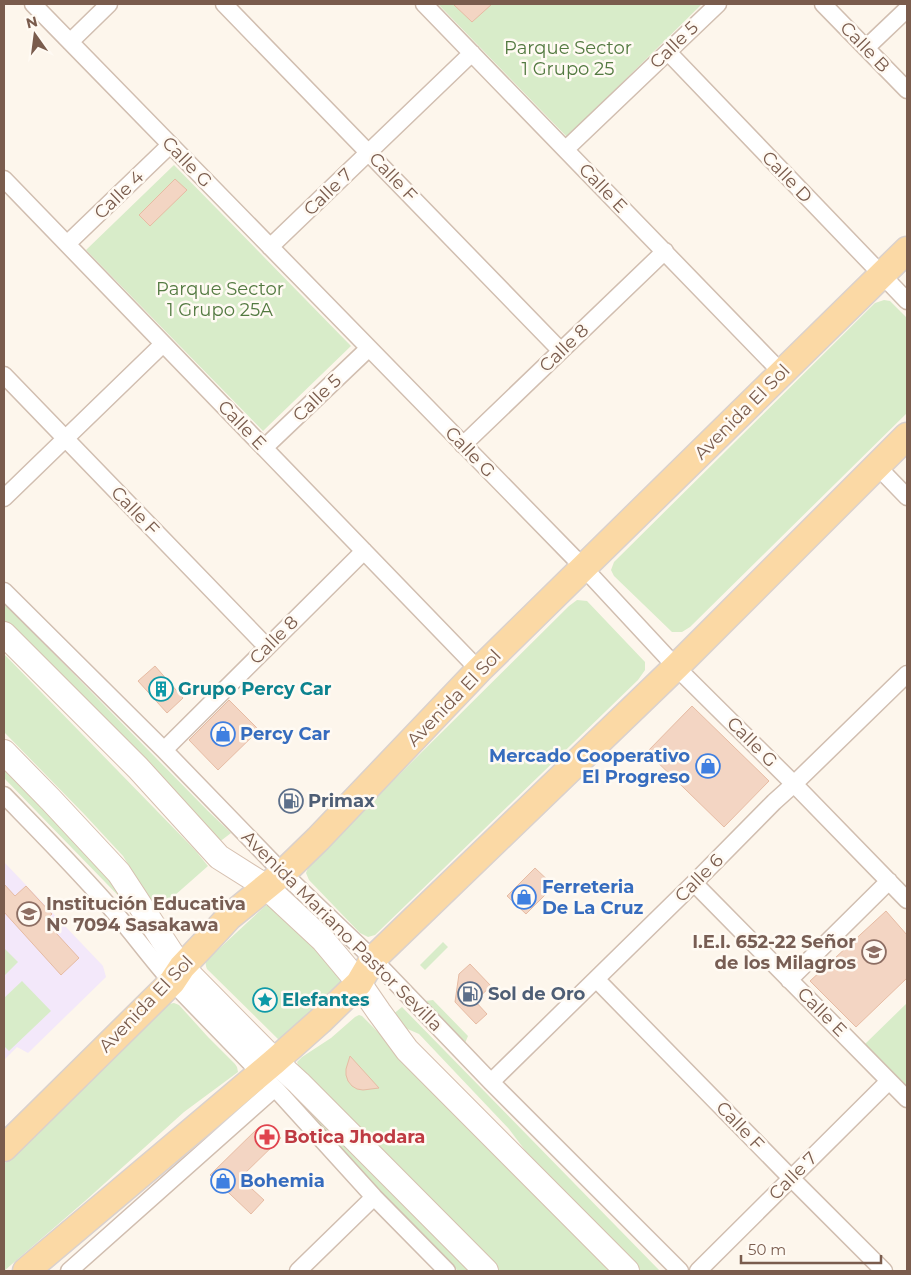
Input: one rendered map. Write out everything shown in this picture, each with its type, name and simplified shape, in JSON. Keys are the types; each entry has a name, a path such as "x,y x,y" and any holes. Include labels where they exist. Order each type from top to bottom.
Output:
{"main road":[{"name":"Avenida El Sol","path":"4,1148 177,974 229,917 274,880 318,839 479,670 907,250"},
{"path":"26,1271 270,1074 359,983 374,958 676,668 907,436"},
{"name":"Avenida Mariano Pastor Sevilla","path":"4,634 138,768 219,857 274,880 359,983 407,1050 626,1271"},
{"path":"4,752 119,874 172,954 177,974 270,1074 299,1083 486,1271"}],"street":[{"name":"Calle G","path":"33,4 584,568 676,668 794,784 907,900"},
{"path":"70,42 109,4"},
{"name":"Calle F","path":"224,4 561,351"},
{"name":"Calle E","path":"424,4 782,373"},
{"name":"Calle 5","path":"566,149 718,4"},
{"name":"Calle B","path":"823,4 907,90"},
{"path":"866,48 907,9"},
{"name":"Calle D","path":"668,52 907,301"},
{"name":"Calle 7","path":"270,247 472,53"},
{"name":"Calle 4","path":"67,244 170,145"},
{"name":"Calle E","path":"4,179 479,670"},
{"name":"Calle 8","path":"463,445 665,251"},
{"path":"4,498 163,344"},
{"name":"Calle 5","path":"264,448 369,348"},
{"name":"Calle F","path":"4,375 267,647"},
{"path":"877,466 907,496"},
{"name":"Calle 8","path":"164,750 364,551"},
{"name":"Avenida Mariano Pastor Sevilla","path":"4,591 164,750 274,880 374,958 490,1082 680,1271"},
{"name":"Calle 6","path":"490,1082 694,883 774,802 904,684"},
{"path":"4,795 78,871 118,916 157,966 177,974"},
{"path":"789,980 890,881"},
{"name":"Calle E","path":"694,883 907,1099"},
{"name":"Calle F","path":"596,979 884,1271"},
{"path":"69,1271 270,1074 374,1197 447,1271"},
{"name":"Calle 7","path":"698,1271 889,1080"},
{"path":"298,1271 374,1197"}],"shaded area":[{"name":"Institución Educativa N° 7094 Sasakawa","path":"4,862 103,966 106,977 28,1053 17,1047 4,1060"}],"green space":[{"name":"Parque Sector 1 Grupo 25","path":"438,4 702,4 567,137"},
{"name":"Parque Sector 1 Grupo 25A","path":"174,165 351,346 263,431 86,250"},
{"path":"884,300 890,301 907,318 907,413 690,627 682,632 672,632 614,576 611,570 614,562 875,303"},
{"path":"577,600 587,601 645,662 645,670 638,680 375,935 368,937 360,933 309,880 306,873 310,863"},
{"path":"4,603 231,833 218,843 4,625"},
{"path":"4,654 195,850 208,866 157,911 123,856 4,732"},
{"path":"4,764 120,884 139,917 4,778"},
{"path":"267,905 277,906 345,982 279,1040 207,969 206,964 208,959"},
{"path":"443,942 448,947 425,970 420,965"},
{"path":"4,948 18,962 4,976"},
{"path":"22,981 51,1011 9,1051 4,1046 4,998"},
{"path":"433,1000 468,1036 465,1043 425,1001"},
{"path":"174,1003 179,1005 235,1064 238,1072 184,1112 4,1271 4,1164 162,1009"},
{"path":"907,1003 907,1088 865,1044"},
{"path":"402,1007 660,1271 641,1271 533,1161 509,1129 419,1034 403,1027 392,1015"},
{"path":"359,1015 616,1271 499,1271 299,1068 297,1062 302,1057 331,1038"},
{"path":"301,1097 472,1271 458,1271 294,1103"}],"building":[{"path":"453,4 492,4 472,22"},
{"path":"175,179 187,190 150,226 139,215"},
{"name":"Grupo Percy Car","path":"155,666 183,698 167,713 138,681"},
{"name":"Percy Car","path":"229,700 259,730 218,770 189,740"},
{"name":"Mercado Cooperativo El Progreso","path":"692,706 769,781 724,827 647,752"},
{"path":"535,868 554,886 526,914 507,896"},
{"path":"4,884 15,896 26,886 52,914 45,921 79,958 61,975 4,912"},
{"name":"I.E.I. 652-22 Señor de los Milagros","path":"886,911 907,935 907,978 856,1027 810,981"},
{"name":"Sol de Oro","path":"470,964 491,986 475,1001 487,1014 476,1024 455,1002 459,974"},
{"path":"350,1056 379,1088 363,1090 352,1086 346,1075"},
{"path":"269,1125 281,1138 240,1178 264,1200 251,1214 210,1175 258,1128"}],"place":[{"name":"Grupo Percy Car","path":"161,689"},
{"name":"Percy Car","path":"223,734"},
{"name":"Mercado Cooperativo El Progreso","path":"708,766"},
{"name":"Primax","path":"291,801"},
{"name":"Ferreteria De La Cruz","path":"524,897"},
{"name":"Institución Educativa N° 7094 Sasakawa","path":"29,914"},
{"name":"I.E.I. 652-22 Señor de los Milagros","path":"874,952"},
{"name":"Sol de Oro","path":"470,994"},
{"name":"Elefantes","path":"265,1000"},
{"name":"Botica Jhodara","path":"267,1137"},
{"name":"Bohemia","path":"223,1181"}]}
